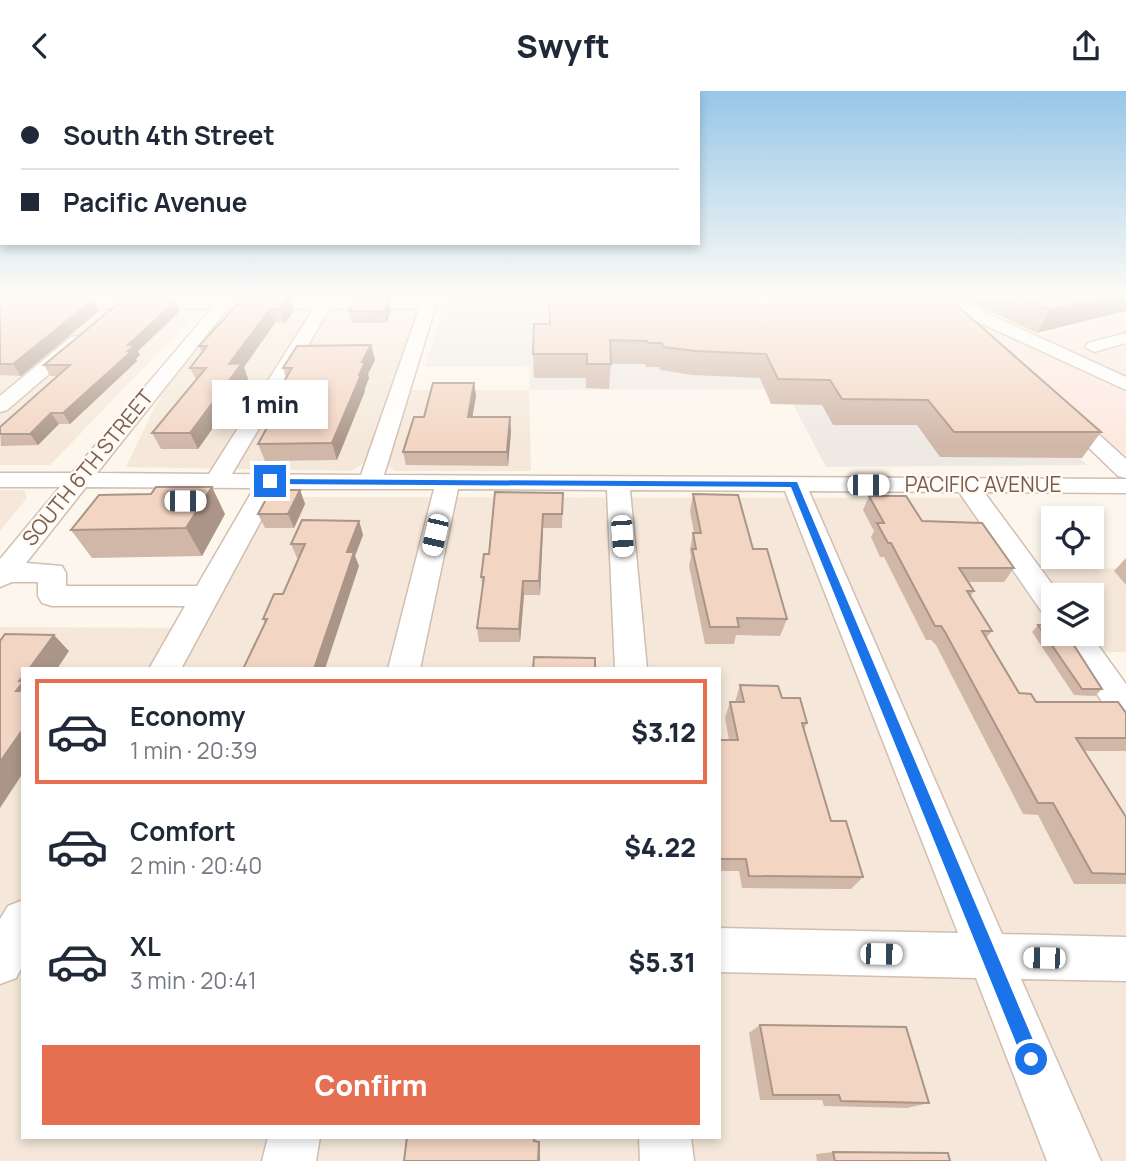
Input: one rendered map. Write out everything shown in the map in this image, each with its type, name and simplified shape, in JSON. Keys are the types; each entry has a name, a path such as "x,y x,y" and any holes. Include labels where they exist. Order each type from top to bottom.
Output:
{"street":[{"path":"0,406 72,345"},
{"name":"SOUTH 6TH STREET","path":"2,574 189,345"},
{"path":"216,481 300,345"},
{"path":"370,482 415,345"},
{"path":"1042,345 1126,384"},
{"path":"1094,347 1101,345"},
{"path":"1048,398 1126,471"},
{"name":"PACIFIC AVENUE","path":"0,479 216,481 264,491 370,482 1126,486"},
{"path":"404,667 448,482"},
{"path":"618,483 631,667"},
{"path":"794,484 1074,1161"},
{"path":"966,485 1041,590"},
{"path":"61,501 264,491"},
{"path":"166,667 264,491"},
{"path":"2,574 52,573 52,596 206,596"},
{"path":"1081,646 1126,710"},
{"path":"721,950 1126,959"},
{"path":"289,1161 294,1139"},
{"path":"665,1139 667,1161"}],"shaded area":[{"path":"0,345 166,345 50,465 0,465"},
{"path":"201,345 405,345 368,461 351,471 126,467 164,388"},
{"path":"432,345 964,345 1087,465 826,467 785,389 529,390 530,366 425,367"},
{"path":"1000,345 1126,345 1126,456"},
{"path":"410,390 529,390 531,471 395,471 387,465"},
{"path":"0,490 24,490 27,498 0,531"},
{"path":"275,497 966,498 1012,566 1041,567 1041,569 1126,569 1126,652 1075,652 1126,727 1126,1161 0,1161 0,627 200,628"}],"building":[{"path":"0,345 37,345 13,364 0,364"},
{"path":"68,345 135,345 128,351 132,351 63,413 51,413 30,434 0,434 0,427 70,365 44,365"},
{"path":"243,345 229,364 242,363 190,433 152,433 206,368 190,368 207,346 199,346"},
{"path":"371,345 332,443 258,444 292,383 283,383 292,368 283,368 297,346"},
{"path":"533,345 610,345 611,364 587,364 587,354 533,354"},
{"path":"662,345 1002,345 1101,432 954,432 928,400 842,399 830,380 778,379 766,354"},
{"path":"433,383 474,383 468,417 510,417 507,452 403,452 414,417 424,417"},
{"path":"156,487 212,487 186,528 71,530 99,495 151,494"},
{"path":"271,490 300,490 288,514 258,514"},
{"path":"495,492 563,493 562,514 543,514 539,581 523,581 519,629 477,628 484,577 481,577 484,554 489,554"},
{"path":"693,494 738,495 753,549 767,549 787,619 737,618 739,627 710,627 692,549 696,549 693,533 701,533"},
{"path":"869,496 906,496 922,521 982,523 1014,568 959,568 974,591 967,591 992,631 982,631 1019,693 1031,694 1036,702 1118,702 1126,713 1126,738 1076,738 1126,817 1126,874 1092,873 1053,803 1038,803 945,632 941,626 935,626 891,543 888,543 877,523 884,523"},
{"path":"302,520 359,521 347,552 354,552 315,667 244,667 267,619 263,619 274,594 283,594 305,544 291,544"},
{"path":"5,634 54,635 30,667 21,667 21,685 16,691 21,691 21,732 0,762 0,641"},
{"path":"1052,646 1074,646 1102,689 1082,689"},
{"path":"534,657 595,658 595,667 533,667"},
{"path":"740,685 778,686 782,698 800,698 807,723 802,723 831,821 846,821 863,877 749,876 746,859 721,859 721,740 738,740 730,702 744,702"},
{"path":"760,1025 906,1027 929,1103 841,1101 839,1095 773,1095"},
{"path":"407,1139 534,1139 539,1142 538,1161 404,1161"},
{"path":"833,1152 948,1153 950,1161 835,1161"}],"route":[{"path":"270,481 794,484 1031,1059"}]}
